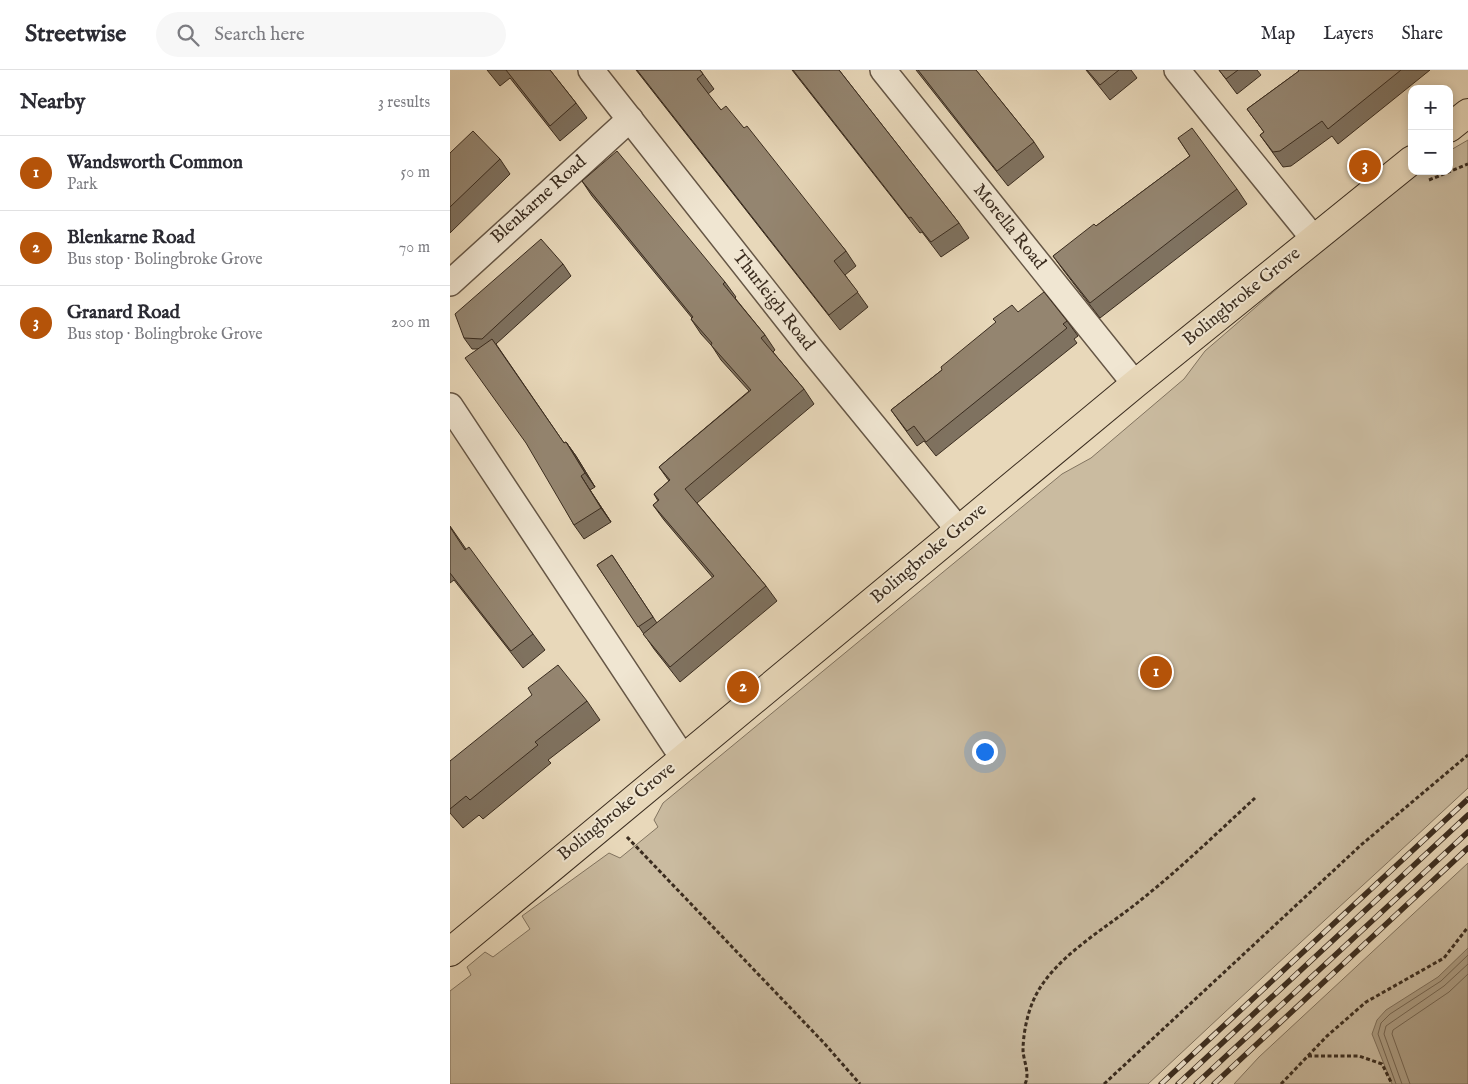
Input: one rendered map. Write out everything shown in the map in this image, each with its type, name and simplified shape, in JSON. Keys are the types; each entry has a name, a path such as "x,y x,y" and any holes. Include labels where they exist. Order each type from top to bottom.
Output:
{"main road":[{"path":"1453,125 1468,113"},
{"name":"Bolingbroke Grove","path":"450,952 1134,384 1408,163"}],"street":[{"name":"Thurleigh Road","path":"591,70 810,348 958,529"},
{"name":"Morella Road","path":"883,70 1134,384"},
{"path":"1177,70 1314,239"},
{"name":"Blenkarne Road","path":"450,283 630,119"},
{"path":"450,406 683,758"}],"path":[{"path":"1104,1084 1361,846 1468,755"},
{"path":"1025,1084 1028,1079 1023,1050 1026,1024 1034,1000 1046,979 1077,949 1143,899 1255,798"},
{"path":"623,833 824,1043 860,1084"},
{"path":"1280,1084 1366,1002 1444,958 1468,927"},
{"path":"1308,1056 1359,1056 1382,1064 1392,1084"}],"shaded area":[{"path":"1468,140 1468,788 1148,1084 450,1084 450,991 471,975 467,967 485,952 493,957 530,929 522,916 609,853 620,858 658,827 654,820 663,803 1062,474 1091,458 1184,379 1205,351 1409,175 1453,175 1453,149"},
{"path":"1468,863 1468,1084 1234,1084 1259,1057"}],"water":[{"path":"1468,948 1468,1084 1392,1084 1372,1034 1377,1020 1386,1010 1438,977"}],"building":[{"path":"506,70 550,70 576,103 550,126"},
{"path":"637,70 700,70 703,74 697,79 721,110 726,106 744,128 747,126 846,251 834,261 858,292 829,315"},
{"path":"793,70 839,70 959,223 931,242 911,217 909,218"},
{"path":"918,70 976,70 1034,142 997,171"},
{"path":"1087,70 1119,70 1100,85"},
{"path":"1219,70 1238,70 1226,79"},
{"path":"1298,70 1401,70 1328,129 1322,121 1280,151 1273,152 1260,135 1264,132 1247,109"},
{"path":"1192,128 1237,189 1090,303 1053,256 1094,224 1096,226 1190,156 1178,138"},
{"path":"473,131 500,159 450,207 450,153"},
{"path":"617,151 725,282 723,284 765,335 761,338 804,389 685,489 766,586 670,667 643,634 714,576 653,505 659,500 654,494 670,480 659,467 751,390 711,345 712,343 691,319 693,317 582,181"},
{"path":"541,239 563,264 482,339 464,338 455,314"},
{"path":"1044,292 1067,321 1063,324 1067,328 926,442 914,426 907,431 891,410 942,370 941,367 996,322 993,319 1012,305 1018,312"},
{"path":"492,339 564,443 566,442 585,473 581,476 601,508 574,525 526,443 465,358"},
{"path":"450,527 465,550 469,547 533,634 511,651 450,573"},
{"path":"612,555 653,617 638,627 597,565"},
{"path":"558,665 587,701 535,742 538,745 470,800 466,796 450,809 450,761 532,695 528,688"}],"railway":[{"path":"1161,1084 1468,799"},
{"path":"1178,1084 1468,815"},
{"path":"1196,1084 1468,832"},
{"path":"1214,1084 1468,848"}],"place":[{"name":"Granard Road","path":"1365,166"},
{"name":"Wandsworth Common","path":"1156,672"},
{"name":"Blenkarne Road","path":"743,687"}]}
